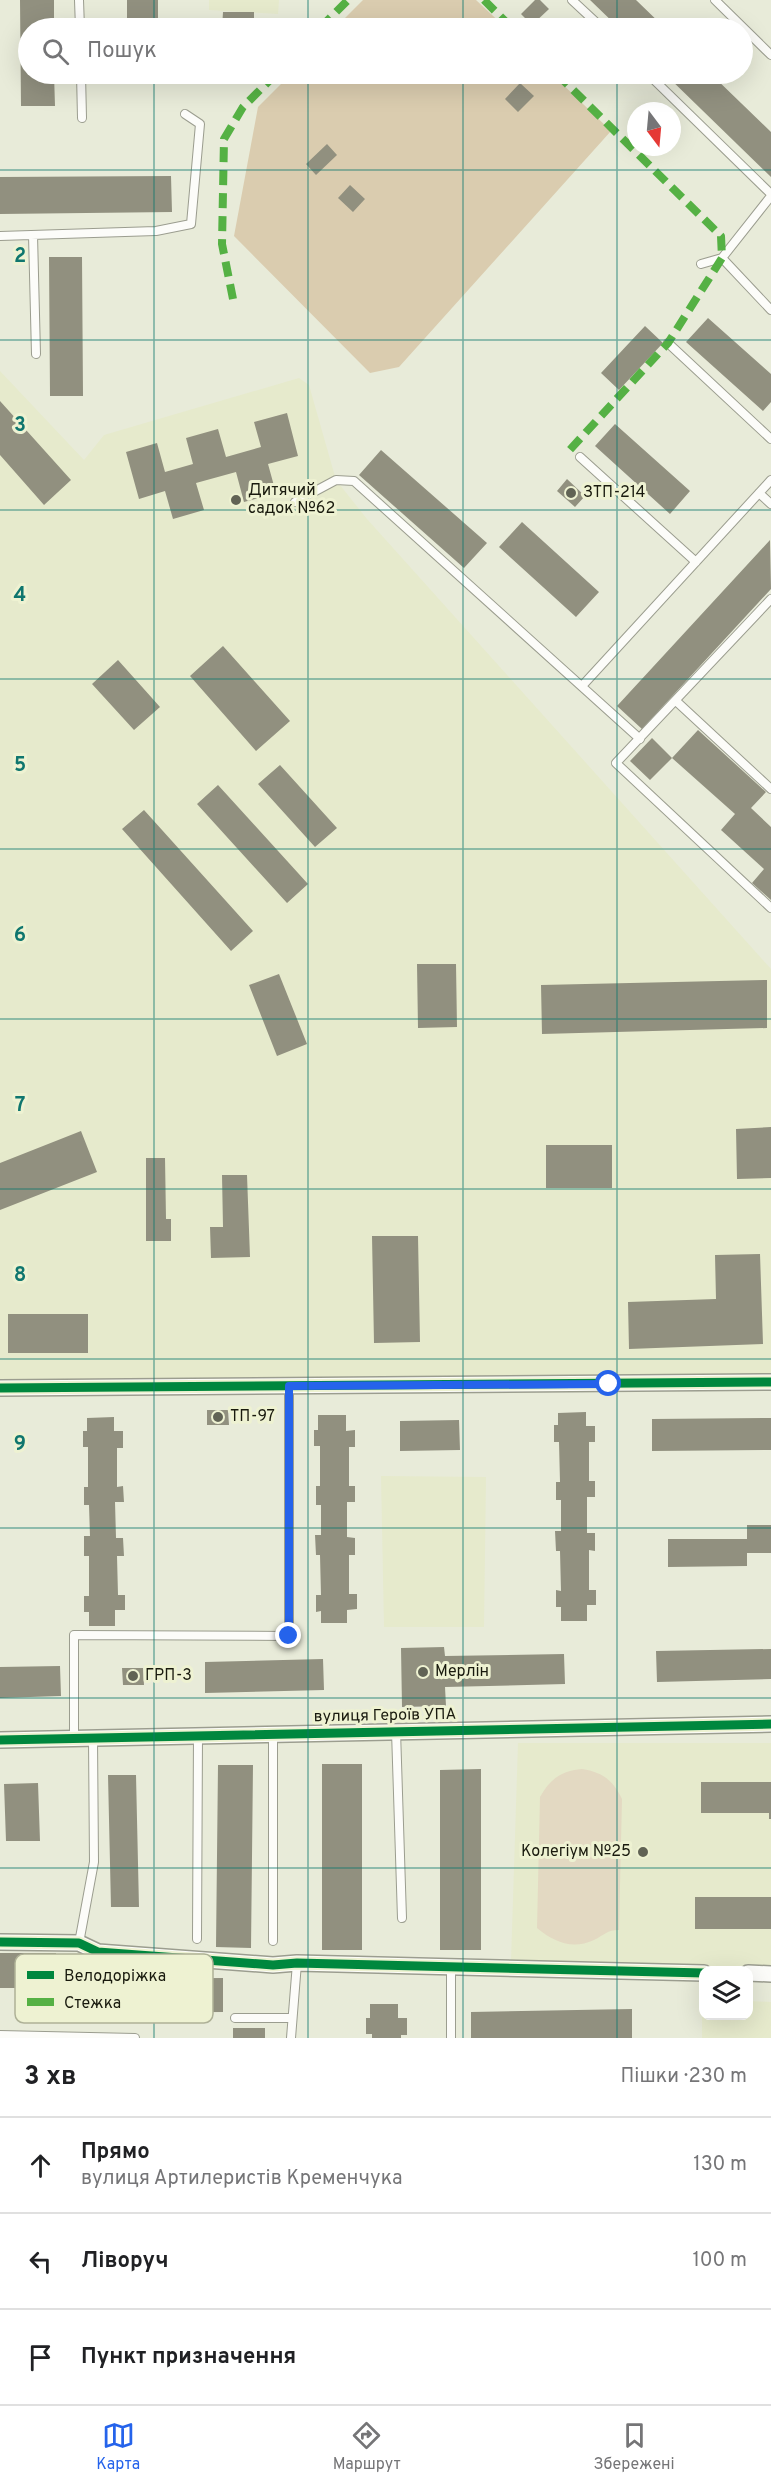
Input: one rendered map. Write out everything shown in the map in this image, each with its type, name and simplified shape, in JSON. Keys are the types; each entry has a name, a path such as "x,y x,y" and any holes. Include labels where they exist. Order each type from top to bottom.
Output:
{"street":[{"path":"0,1388 771,1382"},
{"name":"вулиця Героїв УПА","path":"0,1740 771,1724"},
{"path":"0,1942 79,1943 98,1952 119,1954"},
{"path":"213,1962 273,1965 297,1963 699,1973"},
{"path":"753,1973 771,1974"}],"lane":[{"path":"79,0 80,18"},
{"path":"572,0 591,18"},
{"path":"715,0 733,18"},
{"path":"753,37 771,55"},
{"path":"81,84 82,118"},
{"path":"658,84 771,195 722,258 701,264"},
{"path":"0,236 156,231 191,224 200,124 184,114"},
{"path":"33,235 36,354"},
{"path":"722,258 771,310"},
{"path":"668,343 771,439"},
{"path":"580,458 696,562"},
{"path":"295,502 336,480 354,482 640,739"},
{"path":"582,686 771,480"},
{"path":"759,494 771,504"},
{"path":"771,599 616,763 771,908"},
{"path":"675,701 771,789"},
{"path":"74,1738 74,1635 289,1636 289,1386"},
{"path":"396,1731 402,1918"},
{"path":"273,1733 273,1941"},
{"path":"197,1939 198,1735"},
{"path":"79,1943 94,1862 93,1738"},
{"path":"291,2038 297,1963"},
{"path":"451,1966 451,2038"},
{"path":"235,2018 292,2018"},
{"path":"0,2035 135,2038"}],"shaded area":[{"path":"209,0 279,0 278,14 209,10"},
{"path":"363,0 476,0 495,18 345,18"},
{"path":"281,84 562,84 611,131 399,367 370,373 234,236 258,107"},
{"path":"0,371 84,460 104,435 299,378 309,385 336,480 367,519 771,969 771,1390 0,1384"},
{"path":"381,1476 486,1477 484,1627 384,1627"},
{"name":"Колегіум №25","path":"518,1743 771,1743 771,1968 511,1961"},
{"path":"582,1769 606,1778 622,1799 619,1930 608,1932 586,1943 571,1944 557,1941 537,1928 540,1797 557,1777"},
{"path":"753,2001 771,2002 771,2038 702,2038 702,2020 753,2020"}],"building":[{"path":"20,0 54,0 54,18 20,18"},
{"path":"127,0 158,0 158,18 127,18"},
{"path":"535,0 540,0 549,9 539,18 525,18 521,14"},
{"path":"590,0 636,0 655,18 609,18"},
{"path":"223,12 254,12 254,18 223,18"},
{"path":"21,84 54,84 55,106 21,106"},
{"path":"519,84 534,96 518,112 505,99"},
{"path":"675,84 721,84 771,132 771,177"},
{"path":"327,144 337,155 316,175 306,164"},
{"path":"171,176 172,212 0,214 0,177"},
{"path":"350,185 365,199 353,212 338,198"},
{"path":"49,257 82,257 83,396 50,396"},
{"path":"708,318 771,374 771,402 763,411 686,342"},
{"path":"645,326 663,343 619,390 601,373"},
{"path":"0,401 71,480 44,505 0,455"},
{"path":"287,413 298,456 268,464 276,493 244,502 236,472 196,483 204,510 173,519 165,491 139,499 126,452 157,443 165,472 193,464 186,438 218,429 226,457 261,447 254,422"},
{"path":"615,424 690,491 670,514 595,446"},
{"path":"381,450 487,543 464,568 359,475"},
{"name":"ЗТП-214","path":"567,479 585,496 575,507 557,491"},
{"path":"522,522 599,592 576,617 499,547"},
{"path":"770,540 771,589 642,729 617,706"},
{"path":"223,646 290,721 256,751 190,676"},
{"path":"118,660 160,707 134,730 92,684"},
{"path":"698,730 766,792 751,808 771,827 771,900 752,883 764,869 721,830 735,814 672,758"},
{"path":"652,738 672,758 650,780 630,761"},
{"path":"280,765 337,828 315,847 258,784"},
{"path":"218,785 308,884 287,903 197,804"},
{"path":"144,810 253,931 231,951 122,829"},
{"path":"417,964 456,964 457,1027 418,1028"},
{"path":"279,974 307,1044 277,1056 249,985"},
{"path":"767,980 767,1028 542,1034 541,985"},
{"path":"771,1127 771,1178 737,1179 736,1129"},
{"path":"81,1131 97,1172 0,1210 0,1163"},
{"path":"546,1145 612,1145 612,1188 546,1188"},
{"path":"146,1158 165,1158 166,1219 171,1219 171,1241 146,1241"},
{"path":"222,1175 247,1175 250,1257 211,1258 210,1227 223,1227"},
{"path":"372,1236 418,1236 420,1342 374,1343"},
{"path":"760,1254 763,1344 629,1349 628,1302 716,1299 715,1255"},
{"path":"8,1314 88,1314 88,1353 8,1353"},
{"name":"ТП-97","path":"207,1410 228,1410 229,1425 207,1425"},
{"path":"586,1412 586,1426 595,1426 595,1442 589,1442 589,1481 595,1481 595,1497 587,1497 587,1533 595,1533 595,1551 589,1550 589,1590 596,1590 596,1605 587,1605 587,1621 561,1621 561,1607 556,1607 556,1590 561,1591 560,1551 556,1551 555,1531 561,1531 561,1500 556,1500 556,1482 560,1482 559,1442 554,1442 554,1425 558,1425 558,1413"},
{"path":"318,1415 346,1415 346,1431 355,1430 355,1447 349,1447 349,1486 355,1486 355,1502 347,1502 347,1537 355,1538 355,1555 349,1555 349,1594 357,1594 357,1609 347,1610 347,1623 321,1623 321,1611 316,1612 316,1595 321,1595 320,1555 316,1555 315,1535 321,1535 321,1505 316,1505 316,1486 320,1486 320,1446 314,1446 314,1430 318,1430"},
{"path":"114,1417 114,1431 123,1431 123,1448 117,1448 117,1487 123,1486 124,1502 115,1502 116,1538 123,1538 124,1556 117,1556 118,1595 125,1595 125,1610 115,1610 115,1626 89,1626 89,1612 84,1612 84,1596 89,1596 89,1556 84,1556 84,1536 90,1536 89,1505 84,1505 84,1487 88,1487 88,1447 83,1447 83,1431 87,1431 87,1418"},
{"path":"771,1418 771,1450 652,1451 652,1419"},
{"path":"459,1420 460,1450 400,1451 400,1421"},
{"path":"747,1525 771,1525 771,1553 747,1553 747,1566 668,1567 668,1539 747,1539"},
{"path":"444,1647 445,1656 564,1654 565,1684 445,1687 446,1706 402,1707 401,1648"},
{"path":"771,1649 771,1679 657,1682 656,1651"},
{"path":"323,1659 324,1690 205,1693 205,1662"},
{"path":"60,1666 61,1696 0,1698 0,1667"},
{"name":"ГРП-3","path":"122,1668 143,1668 144,1685 123,1685"},
{"path":"322,1764 362,1764 362,1950 322,1950"},
{"path":"218,1765 253,1765 251,1948 216,1947"},
{"path":"481,1769 481,1950 440,1950 440,1770"},
{"path":"108,1775 136,1775 139,1907 111,1907"},
{"path":"701,1782 771,1782 771,1819 769,1819 769,1813 701,1813"},
{"path":"38,1783 40,1841 6,1841 4,1784"},
{"path":"695,1897 771,1897 771,1929 695,1929"},
{"path":"0,1953 56,1953 15,1954 15,1988 0,1988"},
{"path":"213,1978 223,1978 223,2012 213,2012"},
{"path":"370,2004 398,2004 398,2018 407,2018 407,2035 401,2035 401,2038 372,2038 372,2034 366,2034 366,2018 370,2018"},
{"path":"632,2009 632,2038 471,2038 471,2012"},
{"path":"233,2028 265,2028 265,2038 233,2038"}],"marked path":[{"path":"330,18 348,0"},
{"path":"484,0 502,18"},
{"path":"233,299 222,244 224,139 243,107 266,84"},
{"path":"566,454 668,343 722,258 721,236 567,84"}],"cycle path":[{"path":"0,1388 771,1382"},
{"path":"0,1740 771,1724"},
{"path":"0,1942 79,1943 98,1952 125,1954"},
{"path":"213,1961 273,1965 297,1963 699,1973"}],"place":[{"name":"ЗТП-214","path":"571,493"},
{"name":"Дитячий садок №62","path":"236,500"},
{"name":"ТП-97","path":"218,1417"},
{"name":"Мерлін","path":"423,1672"},
{"name":"ГРП-3","path":"133,1676"},
{"name":"Колегіум №25","path":"643,1852"}],"route":[{"path":"289,1636 289,1386 609,1384"}]}
